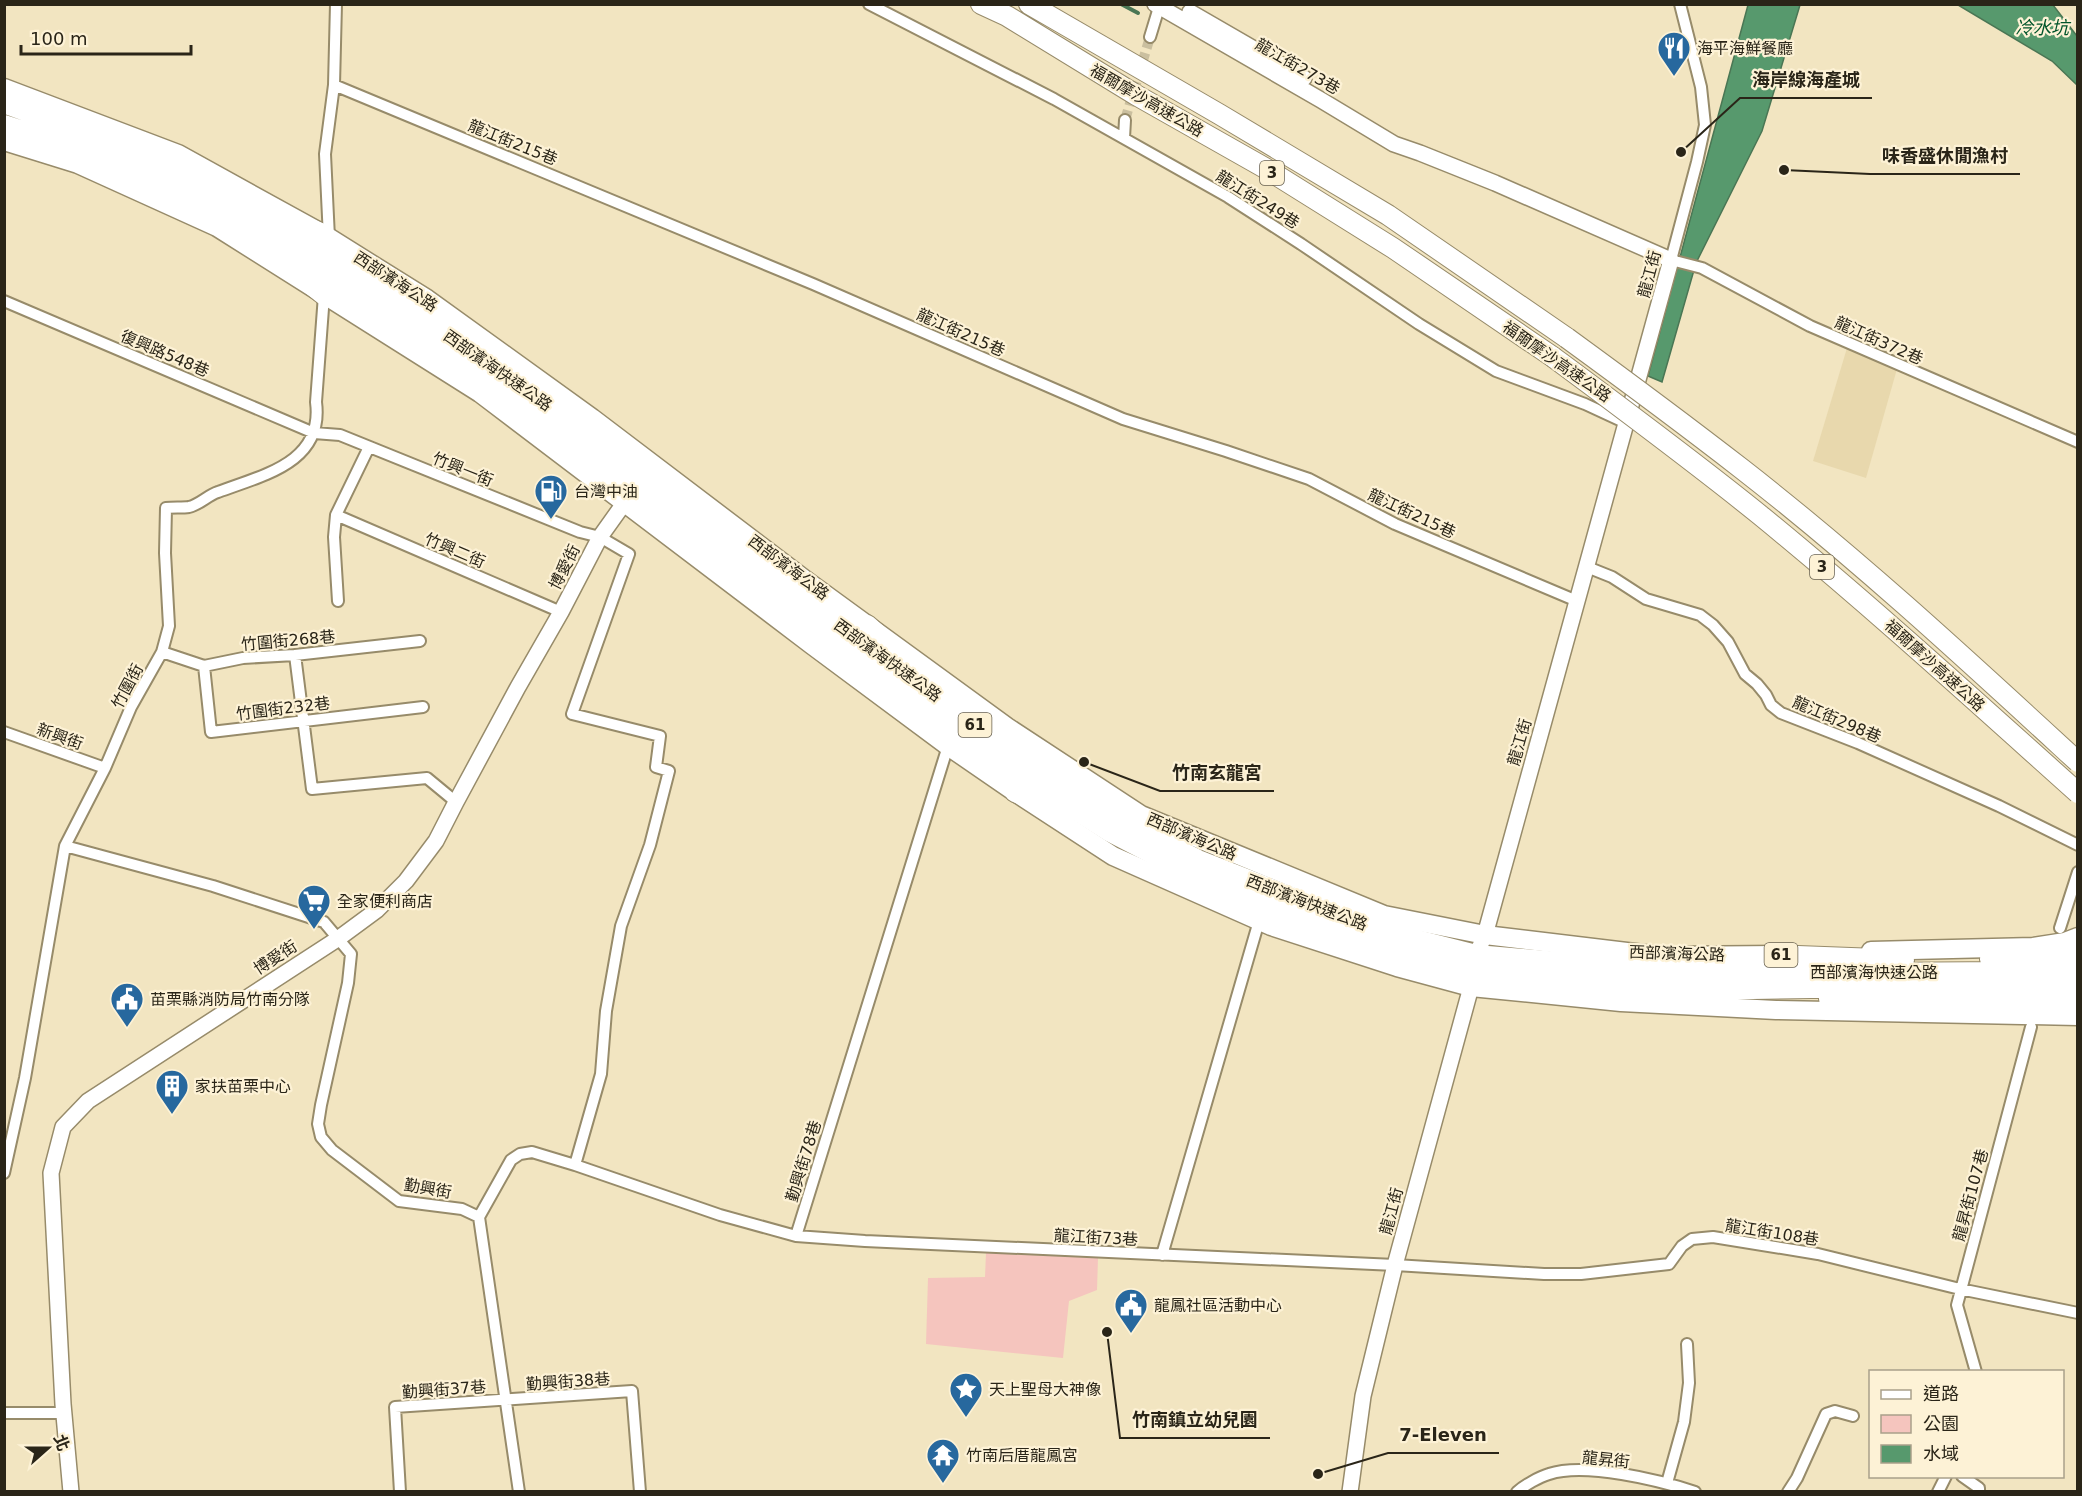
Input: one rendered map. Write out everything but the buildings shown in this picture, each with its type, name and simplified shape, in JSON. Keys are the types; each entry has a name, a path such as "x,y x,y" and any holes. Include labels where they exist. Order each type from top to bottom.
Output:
{"highway":[{"name":"福爾摩沙高速公路","path":"981,4 1006,16 1136,95 1265,168 1393,248 1553,357 1665,439 1760,515 1896,630 2078,794"},
{"name":"福爾摩沙高速公路","path":"1029,4 1388,215 1567,338 1743,469 1823,535 1968,661 2078,762"},
{"name":"西部濱海快速公路","path":"4,103 92,135 214,198 639,484 992,737 1123,822 1198,860 1340,916 1397,935 1474,971"},
{"name":"西部濱海快速公路","path":"4,125 214,198"},
{"path":"214,198 326,236"},
{"path":"214,198 324,295"},
{"name":"西部濱海快速公路","path":"639,484 984,752 1109,831 1194,875 1330,931 1474,971 1578,983 1761,972 2009,972 2078,969"},
{"path":"867,625 992,737"},
{"path":"1015,792 1109,831"},
{"path":"1761,972 1910,960 2012,958 2078,952"},
{"path":"1761,972 1880,1004 2078,1002"},
{"name":"西部濱海快速公路","path":"1761,972 2078,984"}],"main road":[{"name":"西部濱海公路","path":"4,88 178,154 326,236 427,299 639,484 948,746 1113,856 1259,921 1397,967 1474,971 1621,1002 1776,1010 2078,1016"},
{"name":"西部濱海公路","path":"4,141 78,164 217,227 480,393 639,484 867,625 1007,727 1141,814 1384,915 1485,935 1660,956 1761,972 1936,948 2033,947 2065,942 2078,937"}],"street":[{"path":"326,236 325,154 334,85 336,4"},
{"name":"龍江街249巷","path":"869,4 1054,99 1228,197 1311,250 1419,324 1496,371 1585,404 1626,423"},
{"name":"龍江街273巷","path":"1176,4 1266,55 1420,153"},
{"name":"龍江街","path":"1350,1491 1363,1396 1395,1265 1577,601 1591,569 1626,423 1673,261 1697,162 1705,125 1701,87 1680,4"},
{"path":"1150,37 1158,5"},
{"name":"龍江街273巷","path":"1158,5 1394,144 1673,261"},
{"name":"龍江街215巷","path":"334,85 802,279 1123,419 1309,479 1395,524 1577,601"},
{"path":"1124,138 1125,120"},
{"name":"龍江街372巷","path":"1673,261 1702,268 1810,326 2078,442"},
{"path":"314,433 318,417 316,402 324,295"},
{"name":"復興路548巷","path":"4,301 314,433"},
{"name":"竹興一街","path":"314,433 340,435 580,532 600,537 629,554 572,714 660,736 656,767 669,771 650,845 621,926 606,1011 601,1074 575,1165"},
{"name":"竹圍街","path":"4,1173 24,1078 64,846 105,768 131,707 162,652 169,626 165,553 166,508 190,507 215,493 276,470 299,456 314,433"},
{"path":"338,601 334,537 336,515 369,447"},
{"name":"博愛街","path":"70,1491 51,1173 63,1127 88,1101 339,938 377,910 406,881 436,841 600,537 639,484"},
{"name":"竹興二街","path":"336,515 561,612"},
{"name":"龍江街298巷","path":"1591,569 1612,577 1646,599 1700,615 1713,625 1728,642 1745,674 1757,684 1771,705 1781,713 1912,768 2078,845"},
{"name":"竹圍街268巷","path":"204,666 243,658 295,655 420,641"},
{"path":"162,652 204,666"},
{"path":"295,655 312,789 427,778 456,802"},
{"name":"竹圍街232巷","path":"204,666 212,732 423,707"},
{"name":"新興街","path":"4,732 105,768"},
{"name":"勤興街78巷","path":"796,1236 948,746"},
{"path":"64,846 213,886 324,922 339,938"},
{"path":"2060,928 2078,872"},
{"path":"1162,1255 1259,921"},
{"name":"勤興街","path":"339,938 351,954 348,983 321,1105 318,1124 321,1137 332,1150 399,1201 462,1209 479,1217"},
{"name":"龍昇街107巷","path":"1976,1370 1956,1305 2031,1027"},
{"path":"519,1491 479,1217 511,1160 520,1154 532,1152 720,1215 796,1236"},
{"name":"龍江街73巷","path":"796,1236 1395,1265"},
{"name":"龍江街108巷","path":"1395,1265 1581,1274 1669,1264 1682,1246 1692,1239 1713,1237 1818,1254 1959,1289 2078,1313"},
{"path":"1667,1483 1684,1422 1689,1383 1687,1344"},
{"name":"勤興街38巷","path":"507,1400 632,1391 640,1491"},
{"name":"勤興街37巷","path":"400,1491 395,1407 507,1400"},
{"path":"1788,1491 1797,1478 1826,1414 1835,1411 1853,1416"},
{"path":"4,1413 64,1413"},
{"name":"龍昇街","path":"1517,1491 1550,1474 1570,1471 1601,1472 1667,1483 1695,1491"},
{"path":"1965,1478 1979,1488 1979,1491"}],"shaded area":[{"path":"1847,348 1897,369 1866,478 1813,461"}],"green space":[{"path":"986,1253 1098,1258 1097,1290 1069,1301 1063,1358 926,1344 928,1278 985,1277"}],"water":[{"path":"1748,5 1800,5 1762,131 1696,263 1662,382 1648,376"},
{"name":"冷水坑","path":"1958,5 2053,5 2077,36 2077,85 2052,61"}],"waterway":[{"path":"1121,4 1138,13"}],"tunnel":[{"path":"1125,120 1150,37"}],"place":[{"name":"海平海鮮餐廳","path":"1674,77"},
{"name":"海岸線海產城","path":"1681,152"},
{"name":"味香盛休閒漁村","path":"1784,170"},
{"name":"台灣中油","path":"551,520"},
{"name":"竹南玄龍宮","path":"1084,762"},
{"name":"全家便利商店","path":"314,930"},
{"name":"苗栗縣消防局竹南分隊","path":"127,1028"},
{"name":"家扶苗栗中心","path":"172,1115"},
{"name":"竹南鎮立幼兒園","path":"1107,1332"},
{"name":"龍鳳社區活動中心","path":"1131,1334"},
{"name":"天上聖母大神像","path":"966,1418"},
{"name":"7-Eleven","path":"1318,1474"},
{"name":"竹南后厝龍鳳宮","path":"943,1484"}]}
